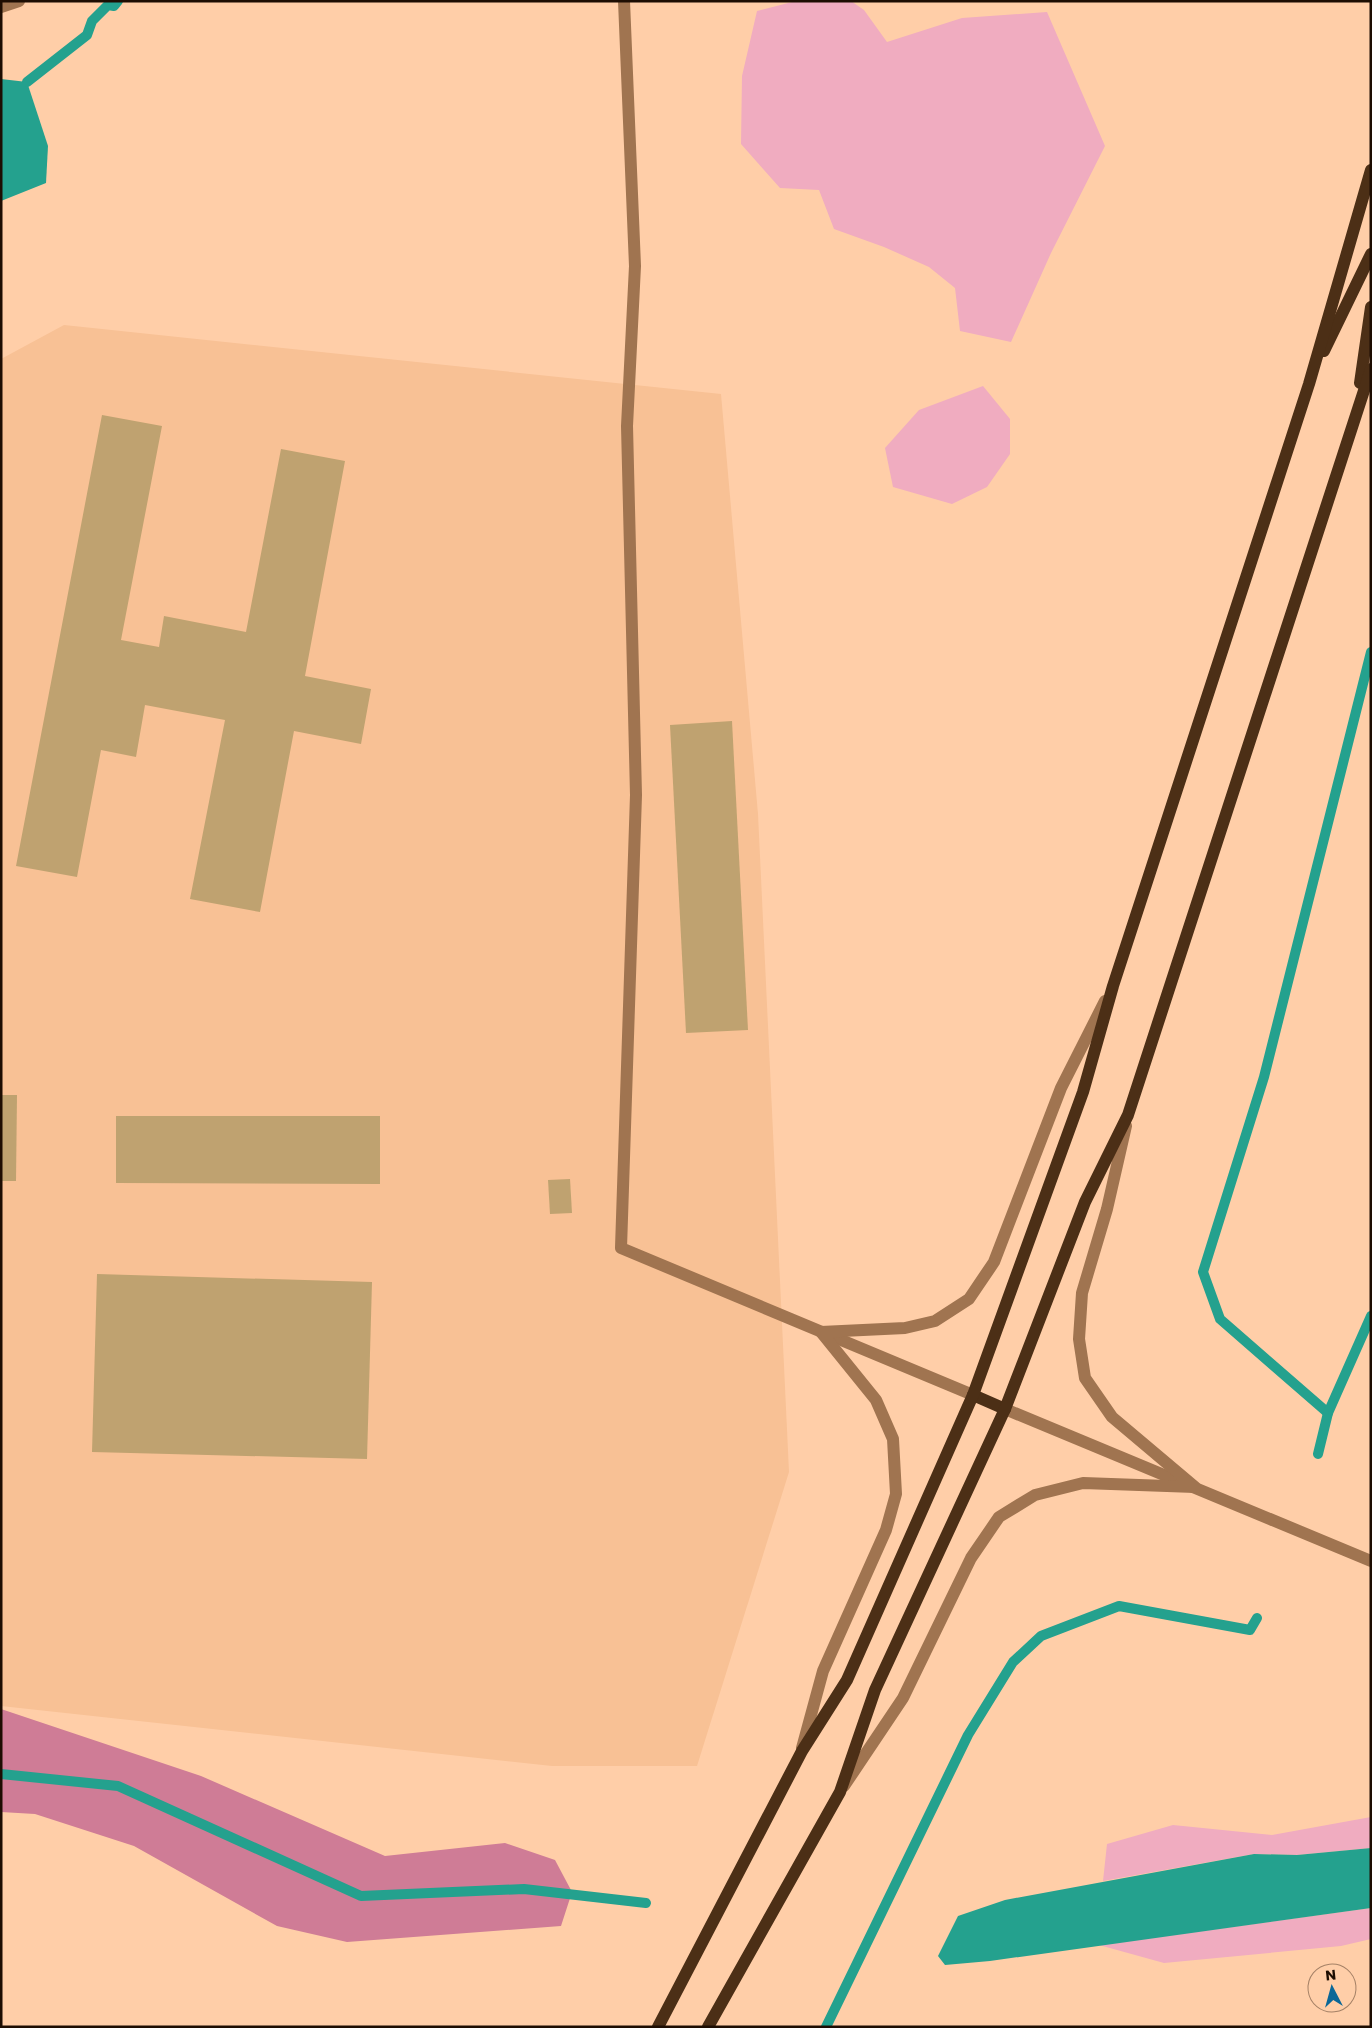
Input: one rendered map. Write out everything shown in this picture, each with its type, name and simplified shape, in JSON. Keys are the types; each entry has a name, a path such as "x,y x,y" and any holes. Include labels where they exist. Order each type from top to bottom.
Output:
{"main road":[{"path":"658,2027 802,1751 847,1680 973,1395 1083,1092 1113,986 1308,384 1371,170"},
{"path":"1308,384 1371,254"},
{"path":"1355,418 1371,307"},
{"path":"708,2027 840,1792 875,1690 1006,1409 1085,1202 1128,1115 1371,369"},
{"path":"973,1395 1006,1409"}],"street":[{"path":"1,7 19,1"},
{"path":"624,1 635,266 627,426 636,795 621,1248 973,1395"},
{"path":"821,1332 905,1328 935,1321 968,1298 994,1262 1061,1088 1113,986"},
{"path":"1128,1115 1107,1209 1082,1293 1079,1339 1085,1378 1112,1417 1195,1487"},
{"path":"802,1751 824,1671 886,1530 896,1494 893,1439 876,1400 821,1332"},
{"path":"1006,1409 1371,1561"},
{"path":"840,1792 903,1698 971,1558 999,1516 1035,1495 1082,1484 1195,1487"}],"shaded area":[{"path":"796,1 851,1 864,10 887,42 962,18 1047,12 1105,146 1051,253 1011,342 960,331 955,288 929,267 884,247 834,229 819,190 780,188 741,144 742,76 757,11"},
{"path":"64,325 721,394 758,814 789,1472 697,1766 552,1766 1,1706 1,359"},
{"path":"983,386 1010,419 1010,454 987,487 952,504 893,487 885,448 919,410"},
{"path":"1,1709 201,1776 385,1856 505,1843 555,1860 572,1892 561,1926 347,1942 277,1926 134,1846 35,1814 1,1812"},
{"path":"1371,1817 1371,1848 1297,1855 1254,1854 1103,1881 1107,1844 1173,1825 1272,1835"},
{"path":"1371,1908 1371,1939 1341,1946 1164,1963 1099,1945"}],"water":[{"path":"1,79 27,82 48,146 46,183 1,201"},
{"path":"1371,1848 1371,1908 990,1961 945,1965 938,1956 958,1916 1005,1900 1254,1854 1297,1855"}],"building":[{"path":"102,415 162,426 121,640 159,647 164,616 246,632 281,449 345,461 305,676 371,689 361,744 294,731 260,912 190,899 225,720 145,705 136,757 101,750 77,877 16,866"},
{"path":"732,721 748,1030 686,1033 670,725"},
{"path":"1,1095 17,1095 16,1181 1,1181"},
{"path":"116,1116 380,1116 380,1184 116,1183"},
{"path":"570,1179 572,1213 550,1214 548,1180"},
{"path":"97,1274 372,1282 367,1459 92,1452"}],"waterway":[{"path":"27,82 87,35 92,21 108,5 114,6 118,1"},
{"path":"1328,1413 1220,1319 1203,1272 1264,1077 1371,652"},
{"path":"1318,1454 1328,1413 1371,1316"},
{"path":"826,2027 968,1735 1013,1662 1041,1636 1119,1606 1250,1630 1257,1618"},
{"path":"1,1774 118,1786 361,1896 524,1889 646,1903"}]}
